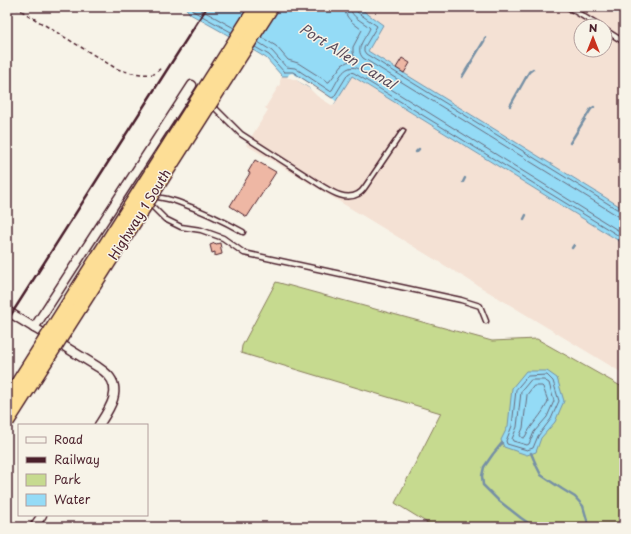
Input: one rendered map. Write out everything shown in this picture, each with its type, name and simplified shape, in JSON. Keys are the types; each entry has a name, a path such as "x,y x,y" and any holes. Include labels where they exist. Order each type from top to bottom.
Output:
{"highway":[{"path":"7,401 257,7"},
{"name":"Highway 1 South","path":"7,421 271,7"}],"street":[{"path":"34,328 192,85"},
{"path":"9,312 108,374 114,388 114,400 100,424"},
{"path":"34,527 41,516"}],"lane":[{"path":"568,7 586,18"},
{"path":"613,35 624,42"},
{"path":"192,85 203,96"},
{"path":"208,101 241,134 322,186 334,193 347,197 358,194 365,187 403,130"},
{"path":"128,184 165,218 181,227 201,230 223,238 244,253 460,300 480,306 486,321"},
{"path":"139,193 177,202 209,214 242,232"}],"path":[{"path":"15,7 117,69 144,75 154,74 161,68"}],"shaded area":[{"path":"358,7 624,7 624,209 368,51"},
{"path":"282,76 291,76 334,104 351,76 624,244 624,374 246,145 268,110 265,108 280,84"}],"green space":[{"path":"276,282 492,341 537,339 624,388 624,527 434,527 395,503 441,413 241,353 242,346"}],"water":[{"name":"Port Allen Canal","path":"185,7 358,7 383,25 368,51 624,209 624,244 352,76 334,104 291,76 282,76 266,58 190,14"},
{"path":"526,371 547,371 557,378 564,401 555,422 541,438 536,452 527,455 504,447 501,440 508,426 512,388"}],"pier":[{"path":"292,73 320,89 336,101 333,106 317,96 308,87 296,80 287,78 289,74"}],"building":[{"path":"402,58 410,63 404,73 396,68"},
{"path":"255,160 276,172 247,217 230,206 250,173 248,172"},
{"path":"220,243 222,254 215,256 215,252 212,253 210,245"}],"waterway":[{"path":"462,77 485,38"},
{"path":"510,106 529,72 533,69"},
{"path":"570,143 591,109 594,107"},
{"path":"416,152 419,149"},
{"path":"463,182 465,178"},
{"path":"524,219 526,215"},
{"path":"502,443 484,467 482,476 483,485 498,500 534,527"},
{"path":"531,453 541,475 575,497 583,506 589,527"}],"railway":[{"path":"7,321 207,7"}]}
